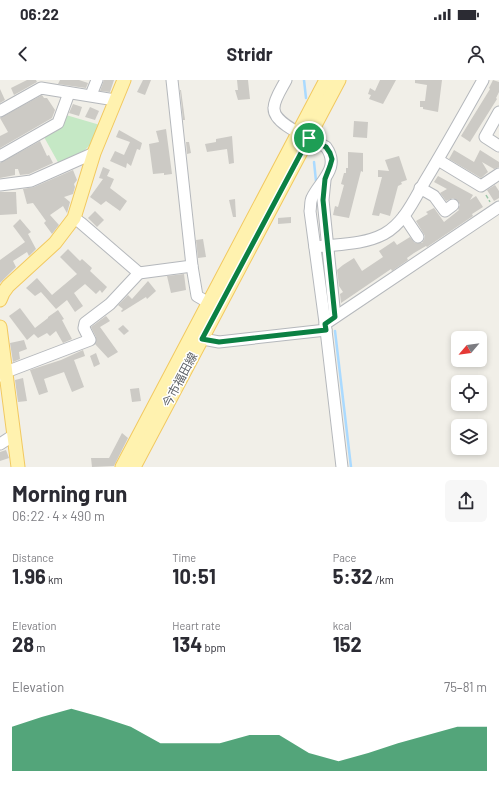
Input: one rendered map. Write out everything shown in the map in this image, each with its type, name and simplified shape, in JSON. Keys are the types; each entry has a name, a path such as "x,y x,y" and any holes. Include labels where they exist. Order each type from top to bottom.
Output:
{"main road":[{"path":"0,300 8,286 55,243 74,218 94,153 124,80"},
{"name":"今市福田線","path":"134,467 202,339 304,135 326,80"},
{"name":"今市福田線","path":"122,467 209,303 304,135 339,80"},
{"path":"0,327 3,374 18,467"}],"street":[{"path":"91,95 97,80"},
{"path":"172,80 192,266 198,296 209,303"},
{"path":"286,80 275,102 273,109 275,116 278,120 326,147 332,159 325,179 311,199 310,211 326,327 342,467"},
{"path":"315,246 362,242 374,239 391,229 404,216 438,160 483,80"},
{"path":"0,111 41,88 115,100"},
{"path":"0,156 58,123 69,93"},
{"path":"499,112 485,137 499,146"},
{"path":"0,185 31,181 94,153"},
{"path":"438,160 481,186 499,174"},
{"path":"325,179 323,200 329,245 335,317"},
{"path":"420,188 434,196 445,211 453,205"},
{"path":"202,339 219,342 326,327 335,317 497,209"},
{"path":"404,216 418,237"},
{"path":"74,218 139,273"},
{"path":"3,374 90,340 84,328 85,323 110,304 139,273 192,266"},
{"path":"0,444 14,435"}],"path":[{"path":"481,186 497,209"}],"green space":[{"path":"66,115 100,125 91,144 83,152 59,164 44,137 60,129"}],"building":[{"path":"27,80 36,80 37,82 14,95 11,88"},
{"path":"60,80 79,80 88,83 86,88 58,84"},
{"path":"104,80 114,80 110,92 100,91"},
{"path":"143,80 151,80 145,95 137,92"},
{"path":"237,80 248,80 250,99 238,100 235,90 238,90"},
{"path":"380,80 396,80 383,104 369,99 371,95 368,94 370,88 375,91"},
{"path":"415,80 442,80 438,112 420,107 420,101 425,101 427,85 415,83"},
{"path":"493,80 499,82 497,99 470,142 461,136 490,89 489,88"},
{"path":"0,89 5,100 0,103"},
{"path":"181,90 185,120 183,120"},
{"path":"42,95 44,98 47,98 55,110 52,118 0,148 0,136 8,132 0,118"},
{"path":"73,104 82,107 79,116 69,113"},
{"path":"90,107 99,111 95,120 85,117"},
{"path":"354,121 368,122 367,138 353,137"},
{"path":"166,129 172,174 153,174 149,144 159,142 156,131"},
{"path":"119,130 142,143 140,150 137,149 131,166 127,163 126,168 110,161 115,151 124,155 130,142 116,137"},
{"path":"232,136 234,163 229,164 227,149 207,152 205,144 216,142 216,139"},
{"path":"40,141 47,156 49,155 53,163 29,174 20,175 18,169 15,169 15,175 0,178 0,163"},
{"path":"186,142 189,142 191,153 187,154"},
{"path":"454,150 474,162 480,150 499,162 499,167 494,169 482,162 488,172 481,178 449,159"},
{"path":"348,152 363,153 363,172 361,171 349,218 333,215 335,206 338,207 344,185 341,184 344,173 346,173 346,168 348,168"},
{"path":"399,156 407,180 401,182 402,184 398,186 390,216 380,213 379,216 372,215 382,177 378,177 378,170 389,171 385,160"},
{"path":"103,167 110,170 107,176 114,179 110,188 127,201 120,211 106,201 101,205 90,197 103,179 99,178"},
{"path":"73,170 77,180 74,184 75,187 73,194 64,197 70,202 67,213 63,206 50,215 59,225 52,234 44,223 46,221 33,203 27,204 23,189 34,187"},
{"path":"438,176 473,195 470,200 476,196 483,207 472,214 473,216 427,247 426,246 414,253 407,258 408,260 392,271 391,269 341,303 340,294 343,292 339,286 337,270 343,265 354,258 362,271 383,257 379,251 394,241 397,245 410,237 415,243 422,243 425,236 416,221 428,214 426,212 434,208 444,222 459,210 460,205 458,201 453,198 446,201 440,193 447,189 434,182"},
{"path":"495,185 499,191 499,198 494,201 487,190"},
{"path":"0,192 16,192 17,214 0,215"},
{"path":"235,199 236,217 233,217 229,200"},
{"path":"95,211 104,220 97,227 88,218"},
{"path":"291,217 291,223 278,224 278,218"},
{"path":"20,219 31,232 28,234 36,249 29,256 27,252 13,261 16,267 0,283 0,260 25,242 13,226"},
{"path":"203,239 206,257 198,258 196,240"},
{"path":"68,249 80,261 82,259 92,268 90,271 107,287 102,293 100,290 96,294 85,284 74,293 83,306 75,312 67,300 56,309 41,292 35,296 26,288 37,278 52,295 77,274 60,257"},
{"path":"184,274 186,290 171,293 167,276"},
{"path":"148,281 156,291 147,299 146,297 122,312 121,311 123,309 118,305 128,295 132,299"},
{"path":"20,308 35,328 58,310 64,319 62,320 72,339 63,343 56,331 50,336 47,333 38,338 34,334 27,340 9,316"},
{"path":"106,316 110,321 100,327 118,352 108,358 95,344 96,337 91,327"},
{"path":"123,325 129,331 124,335 118,329"},
{"path":"24,340 27,349 19,352 20,359 13,362 10,343"},
{"path":"83,350 85,356 74,360 84,387 72,392 64,372 44,379 48,392 39,395 30,370 61,360"},
{"path":"96,353 100,364 94,367 90,356"},
{"path":"23,378 27,401 18,402 15,380"},
{"path":"139,388 141,401 132,402 130,389"},
{"path":"122,433 128,438 114,466 92,467 91,458 109,458"},
{"path":"6,450 9,458 0,461 0,452"}],"waterway":[{"path":"304,80 306,98"},
{"path":"314,162 316,181"},
{"path":"335,331 351,467"}],"route":[{"path":"309,138 326,147 332,159 325,179 323,200 329,245 335,317 325,324 326,330 219,342 202,339 282,188 309,138"}]}
